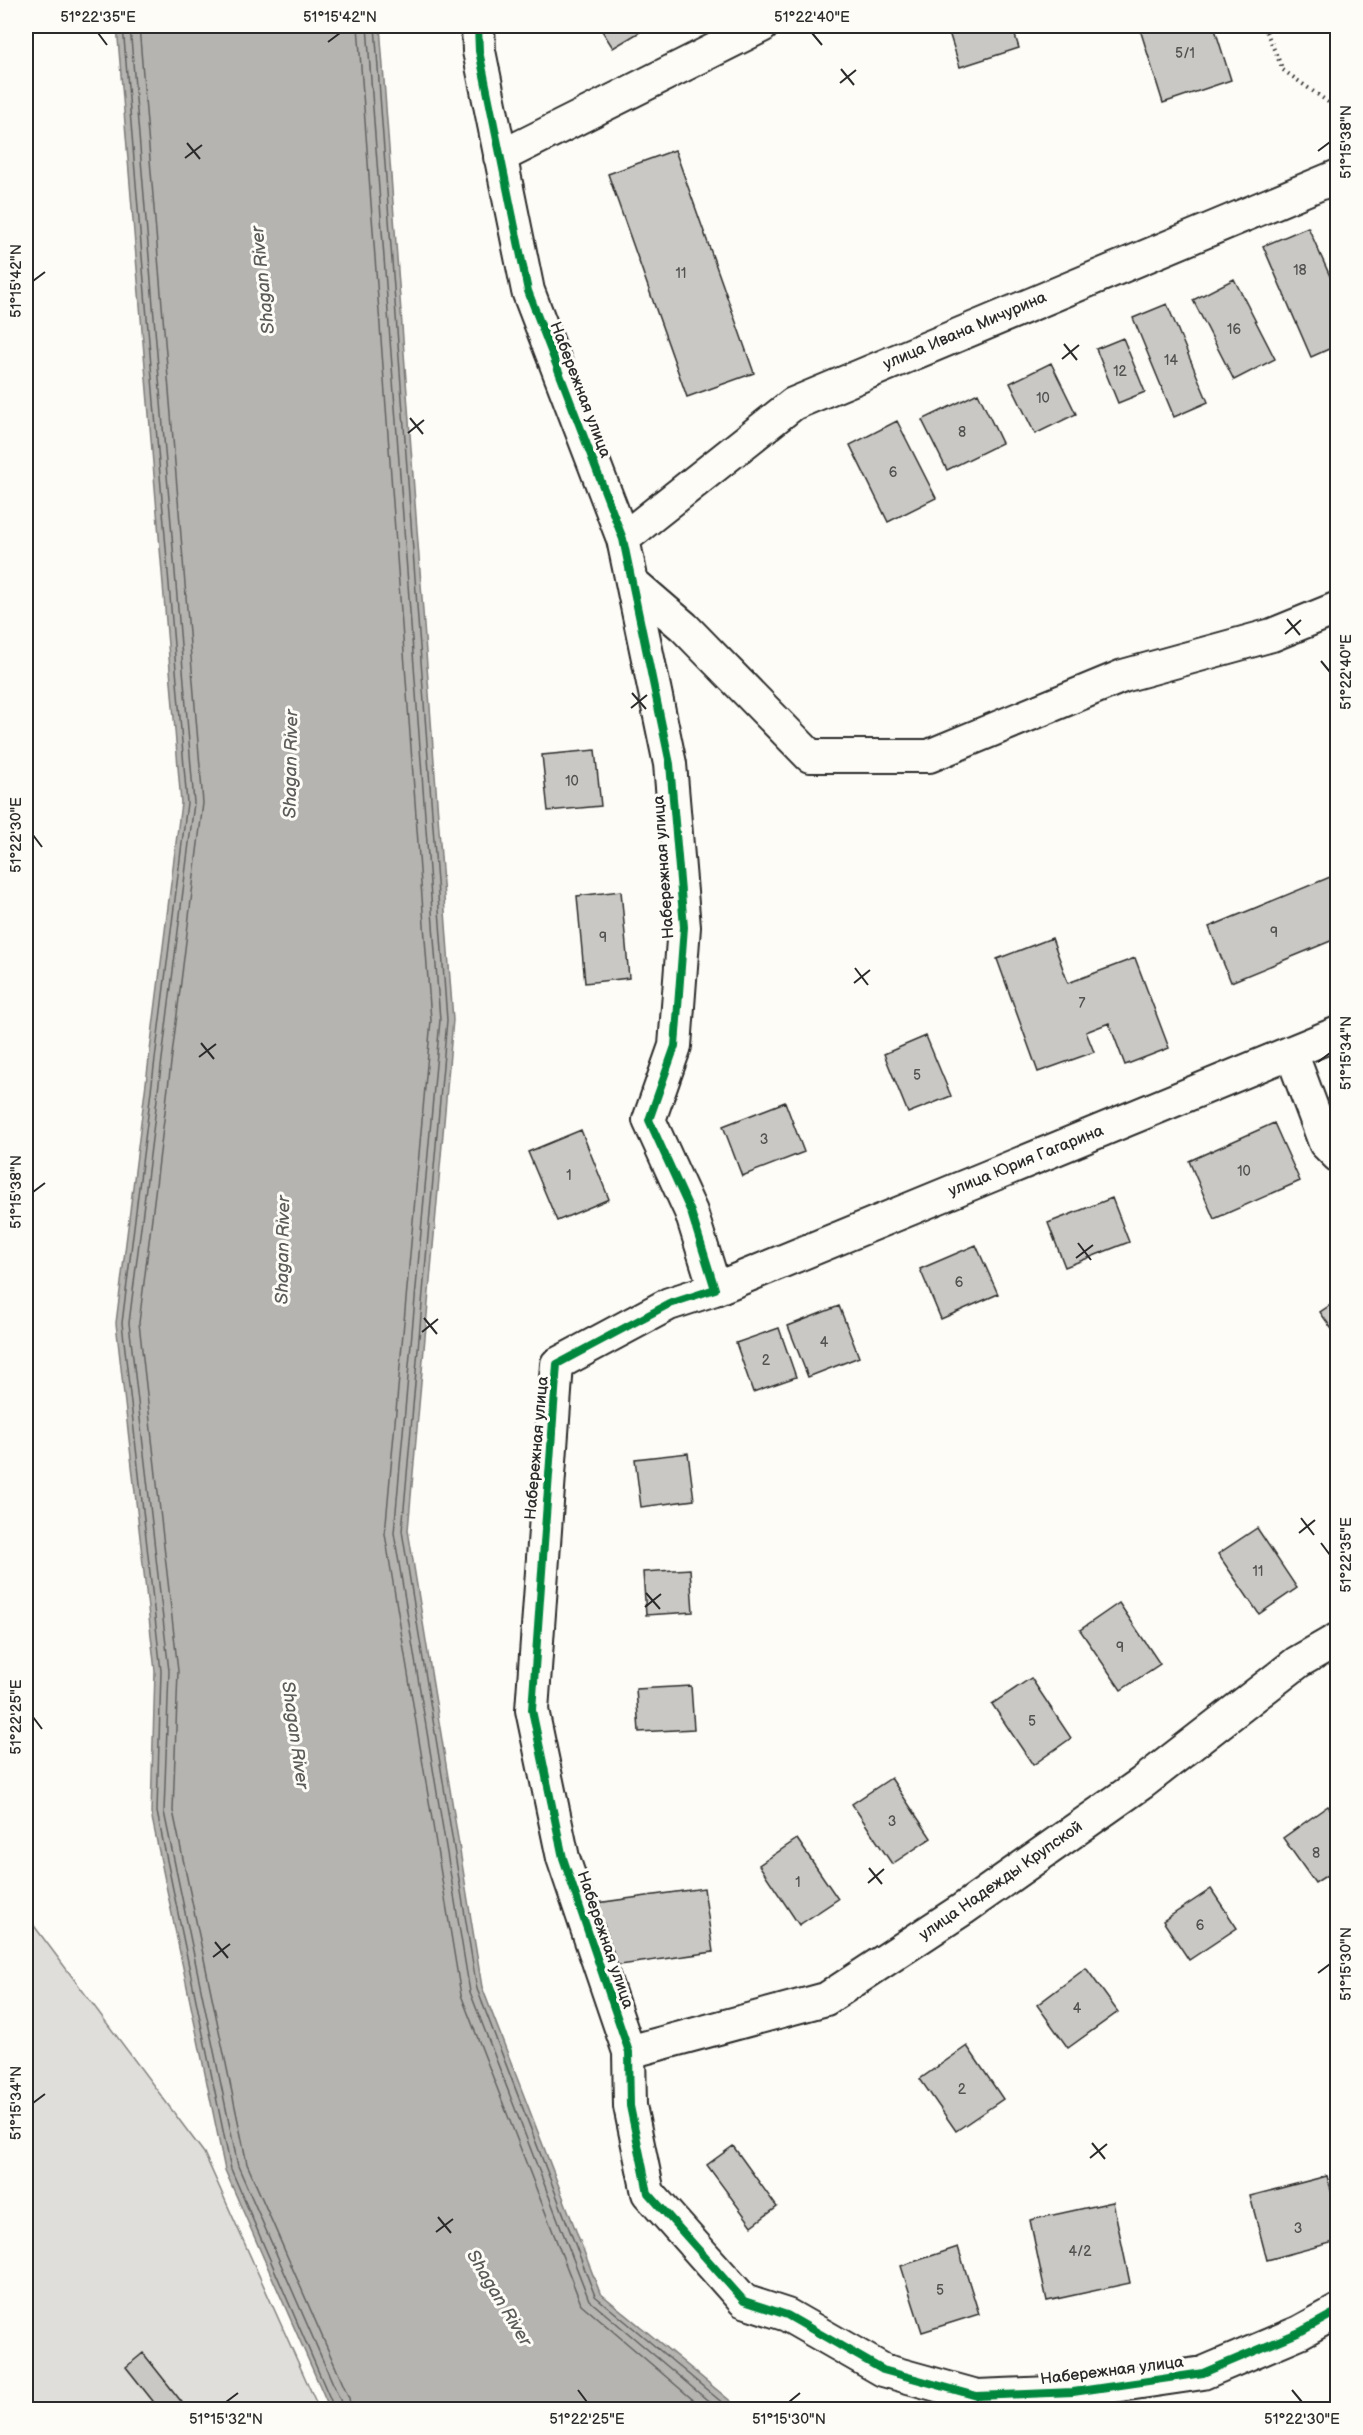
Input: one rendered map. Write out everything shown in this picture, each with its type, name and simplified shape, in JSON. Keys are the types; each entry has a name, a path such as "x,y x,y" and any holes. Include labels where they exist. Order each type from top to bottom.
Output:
{"street":[{"name":"Набережная улица","path":"478,26 479,51 528,291 623,538 670,764 684,927 675,1046 649,1120 691,1212 715,1289 669,1305 557,1364 532,1710 563,1858 629,2052 630,2106 648,2193 744,2301 787,2315 883,2370 977,2397 1073,2392 1203,2373 1300,2332 1338,2311"},
{"path":"500,157 762,26"},
{"name":"улица Ивана Мичурина","path":"623,538 793,404 1338,176"},
{"path":"633,583 684,627 810,756 929,756 1123,676 1272,635 1338,608"},
{"name":"улица Юрия Гагарина","path":"715,1289 1338,1033"},
{"path":"1291,1052 1325,1143 1338,1156"},
{"name":"улица Надежды Крупской","path":"629,2052 826,1999 963,1909 1142,1783 1298,1662 1338,1639"}],"path":[{"path":"1264,26 1283,70 1338,109"}],"shaded area":[{"path":"26,1915 204,2153 319,2409 26,2409"}],"water":[{"name":"Shagan River","path":"117,26 380,26 453,1020 408,1530 482,1987 600,2293 740,2409 330,2409 225,2170 151,1813 155,1671 116,1323 181,803"}],"building":[{"path":"599,26 650,26 613,48"},
{"path":"947,26 1012,26 1019,48 960,67"},
{"path":"1139,26 1214,26 1231,80 1163,103"},
{"path":"675,150 754,373 687,397 608,174"},
{"path":"1308,227 1338,294 1338,345 1311,357 1263,246"},
{"path":"1234,279 1275,359 1234,380 1193,300"},
{"path":"1167,304 1208,402 1174,417 1133,318"},
{"path":"1123,338 1145,392 1118,403 1096,349"},
{"path":"1051,363 1076,414 1035,434 1010,383"},
{"path":"978,393 1002,443 947,470 922,420"},
{"path":"897,421 936,498 888,522 850,445"},
{"path":"595,750 601,806 548,811 542,755"},
{"path":"1335,875 1338,882 1338,938 1231,982 1209,927"},
{"path":"621,891 629,978 585,983 577,896"},
{"path":"1052,938 1068,983 1135,958 1169,1048 1125,1065 1109,1023 1086,1032 1094,1052 1038,1072 997,959"},
{"path":"926,1036 951,1096 908,1113 884,1054"},
{"path":"785,1102 804,1152 742,1176 723,1126"},
{"path":"1274,1123 1300,1181 1214,1219 1189,1161"},
{"path":"581,1130 609,1199 557,1221 528,1152"},
{"path":"1112,1198 1129,1242 1065,1267 1048,1223"},
{"path":"976,1245 998,1294 941,1319 920,1269"},
{"path":"1338,1300 1338,1338 1320,1312"},
{"path":"839,1306 859,1357 808,1377 788,1326"},
{"path":"779,1328 796,1377 753,1392 736,1343"},
{"path":"688,1453 694,1500 641,1507 635,1459"},
{"path":"1257,1528 1297,1588 1259,1614 1218,1554"},
{"path":"690,1569 693,1612 646,1615 643,1572"},
{"path":"1119,1603 1160,1664 1121,1690 1080,1630"},
{"path":"1031,1678 1071,1738 1033,1765 992,1704"},
{"path":"691,1686 694,1729 639,1732 636,1689"},
{"path":"891,1778 931,1838 892,1864 852,1804"},
{"path":"1328,1806 1338,1819 1338,1868 1315,1883 1283,1838"},
{"path":"797,1839 838,1899 799,1925 759,1865"},
{"path":"704,1888 713,1952 606,1967 597,1903"},
{"path":"1211,1889 1237,1928 1189,1960 1163,1921"},
{"path":"1086,1968 1118,2012 1068,2048 1037,2005"},
{"path":"967,2046 1003,2099 956,2131 920,2079"},
{"path":"733,2146 777,2207 752,2226 707,2165"},
{"path":"1327,2176 1338,2215 1338,2241 1267,2260 1250,2196"},
{"path":"1113,2202 1130,2283 1047,2301 1030,2220"},
{"path":"958,2247 979,2314 922,2332 901,2266"},
{"path":"143,2353 184,2405 178,2410 160,2410 126,2367"}],"cycle path":[{"path":"478,26 479,51 528,291 623,539 670,764 684,927 675,1046 649,1120 691,1212 715,1289 669,1304 557,1364 532,1710 563,1858 629,2052 630,2106 648,2193 744,2301 787,2315 883,2370 977,2396 1073,2392 1203,2373 1300,2332 1338,2311"}]}
